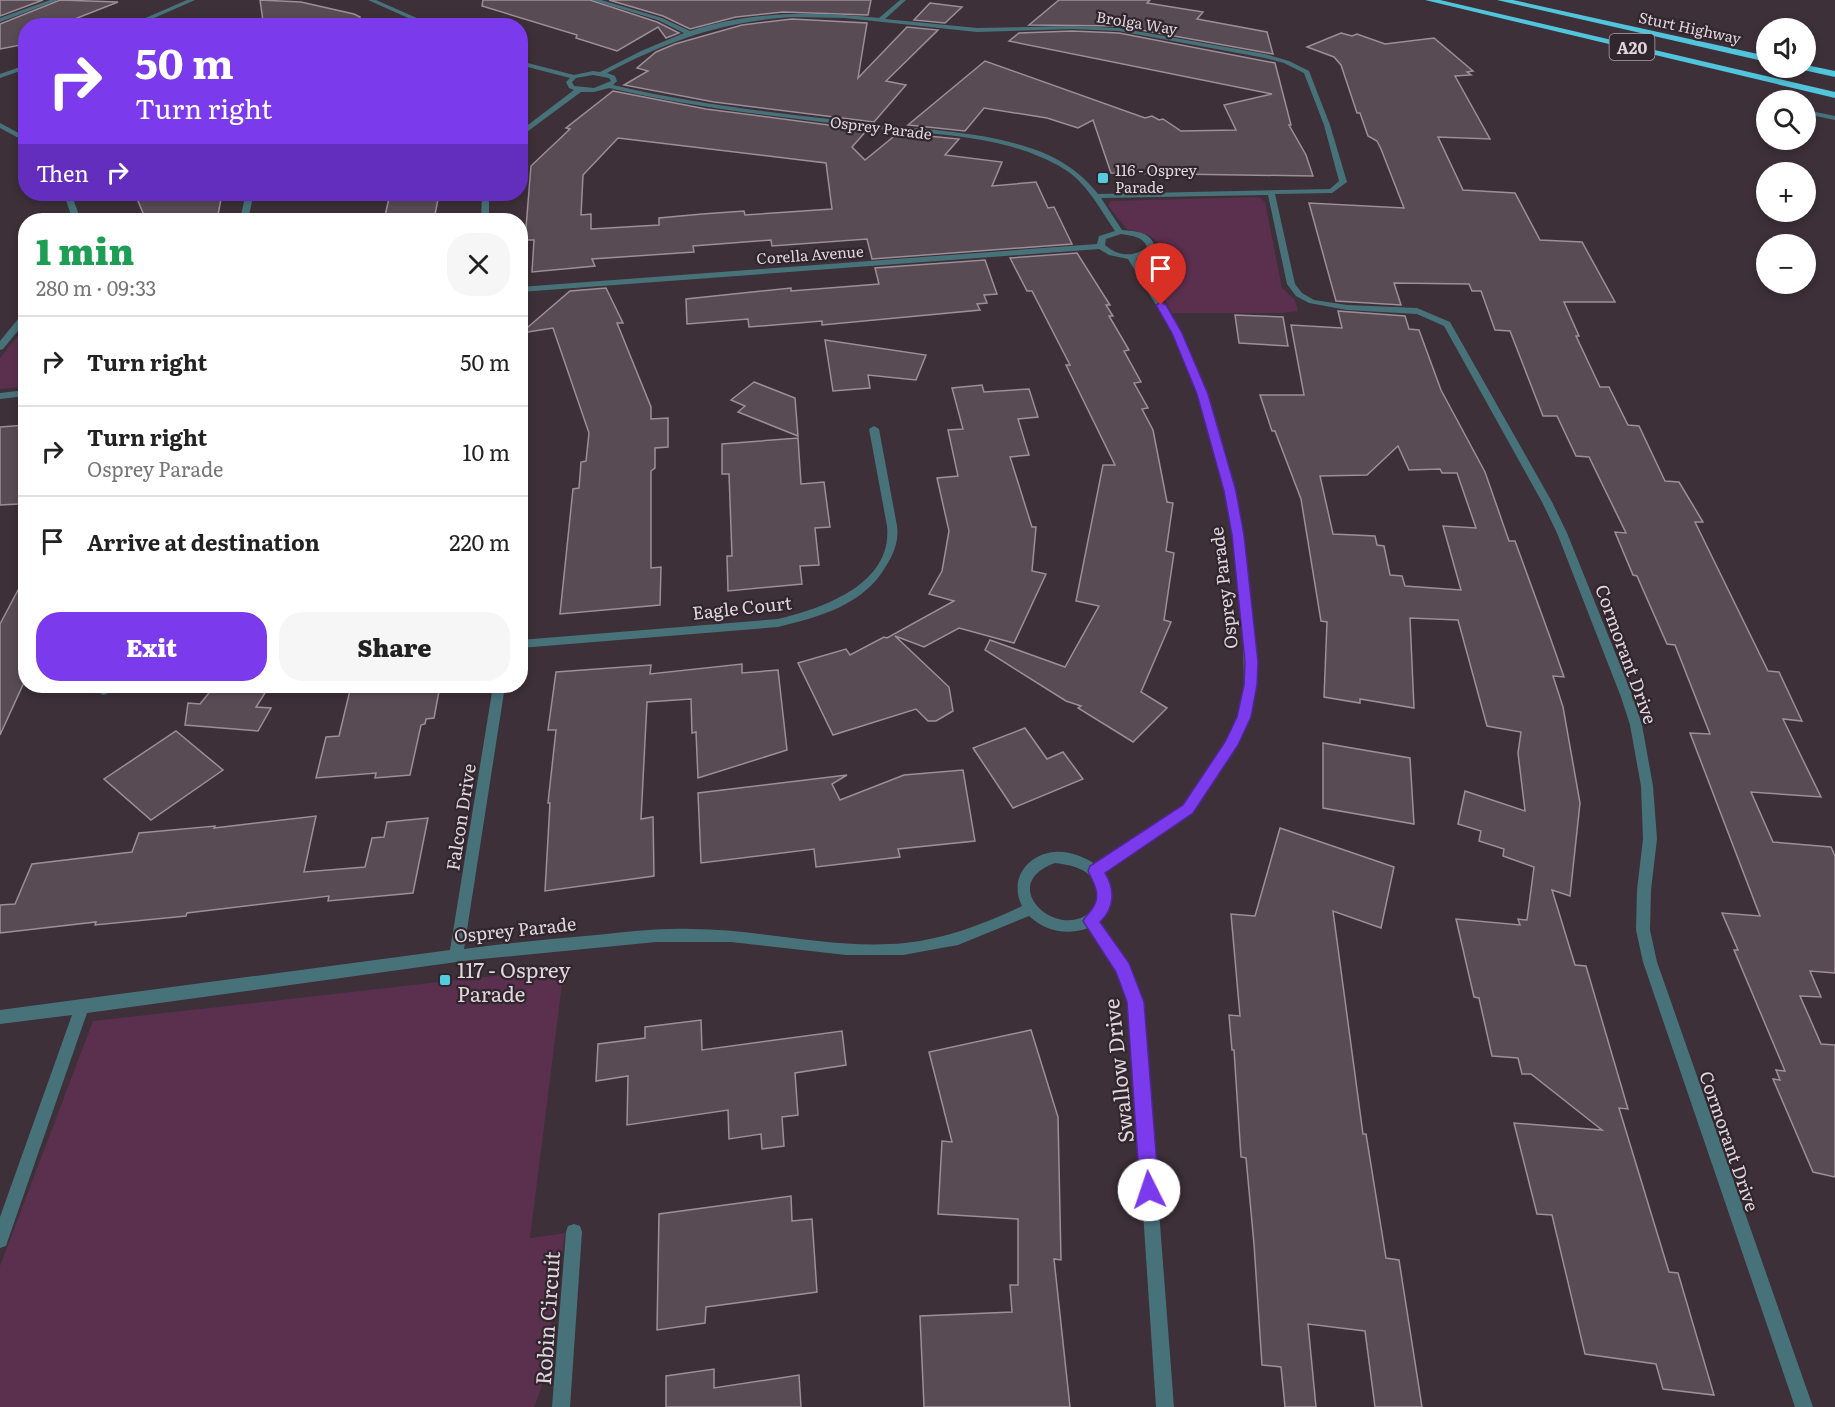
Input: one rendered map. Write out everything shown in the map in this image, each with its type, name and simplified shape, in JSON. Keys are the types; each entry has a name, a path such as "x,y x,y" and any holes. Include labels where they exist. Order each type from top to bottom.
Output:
{"highway":[{"name":"Sturt Highway","path":"1429,0 1835,95"},
{"name":"Sturt Highway","path":"1501,0 1756,57"},
{"path":"1816,70 1835,74"}],"street":[{"path":"0,20 55,0"},
{"path":"149,18 192,0"},
{"path":"371,0 413,18"},
{"path":"595,0 660,19 687,33"},
{"path":"881,18 903,0"},
{"name":"Brolga Way","path":"603,73 653,46 687,33 726,23 790,15 881,18 975,30 1106,28 1287,61 1307,72 1343,182 1332,191 1095,196"},
{"path":"528,65 574,77"},
{"path":"0,78 18,70"},
{"path":"603,73 612,76 614,81 609,86 600,89 579,90 571,87 569,82 574,77 603,73"},
{"name":"Osprey Parade","path":"609,86 680,103 960,136 1025,148 1070,169 1095,196 1119,232"},
{"path":"528,129 579,90"},
{"path":"1816,114 1835,118"},
{"path":"0,125 18,135"},
{"name":"Cormorant Drive","path":"1271,193 1291,284 1298,295 1312,302 1328,305 1419,311 1447,324 1547,502 1562,533 1636,725 1647,786 1650,839 1644,890 1643,930 1650,962 1803,1407"},
{"path":"1119,232 1139,234 1150,243 1151,248 1147,252 1131,257 1113,254 1101,246 1106,235 1119,232"},
{"name":"Corella Avenue","path":"528,289 1101,246"},
{"name":"Osprey Parade","path":"1095,871 1188,809 1231,745 1244,717 1250,685 1250,646 1238,535 1230,491 1216,437 1202,394 1177,333 1131,257"},
{"path":"0,347 18,324"},
{"path":"0,331 14,329"},
{"path":"0,396 18,394"},
{"name":"Eagle Court","path":"528,643 778,623 810,616 835,606 859,591 877,573 887,555 893,536 874,429"},
{"name":"Falcon Drive","path":"456,955 498,693"},
{"path":"1055,857 1071,858 1086,863 1095,871 1104,886 1104,900 1100,912 1090,921 1074,927 1059,926 1042,920 1030,909 1024,897 1025,884 1030,871 1041,862 1055,857"},
{"name":"Osprey Parade","path":"0,1017 456,955 632,938 703,934 854,949 890,949 931,945 985,930 1030,909"},
{"name":"Swallow Drive","path":"1090,921 1123,968 1136,1002 1165,1407"},
{"path":"0,1240 82,1007"},
{"name":"Robin Circuit","path":"561,1407 568,1340 574,1232"}],"shaded area":[{"path":"1259,197 1265,202 1282,288 1295,300 1298,311 1172,313 1143,260 1156,251 1158,242 1148,235 1127,229 1108,206 1110,201"},
{"path":"18,336 18,388 0,389 0,358"},
{"path":"564,968 530,1238 574,1232 565,1234 541,1389 534,1407 0,1407 0,1266 93,1021"}],"building":[{"path":"0,0 43,0 0,16"},
{"path":"60,0 118,2 77,18 18,18 18,46 0,49 0,24"},
{"path":"260,0 301,2 360,17 360,18 263,18"},
{"path":"483,0 590,0 657,22 679,33 666,38 658,27 617,51 576,38 577,35 528,20 528,18 482,6"},
{"path":"609,0 871,0 868,15 783,12 736,17 690,29 663,16"},
{"path":"1059,0 1150,0 1147,3 1203,12 1197,19 1267,32 1273,54 1119,26 1029,25"},
{"path":"930,3 962,7 945,23 914,20"},
{"path":"792,19 867,23 858,78 907,27 938,30 886,81 906,85 874,122 714,102 624,85 648,71 637,68 656,52 675,44 742,25"},
{"path":"1072,31 1119,33 1275,63 1291,125 1289,125 1306,155 1313,176 1111,173 1093,120 1078,128 1047,118 984,108 965,131 908,125 985,61 1145,118 1152,116 1159,120 1163,119 1181,131 1236,130 1224,105 1272,94 1009,41 1019,33"},
{"path":"1341,33 1352,36 1357,34 1385,44 1434,38 1473,71 1467,72 1471,75 1455,76 1490,139 1438,137 1463,190 1515,193 1540,240 1582,242 1615,302 1564,302 1579,336 1576,336 1600,387 1609,387 1628,425 1639,426 1665,481 1679,482 1703,522 1695,522 1768,671 1779,672 1802,721 1783,719 1821,797 1751,792 1773,842 1831,847 1835,856 1835,973 1810,971 1821,997 1800,996 1821,1044 1835,1045 1835,1177 1813,1172 1773,1079 1780,1080 1776,1070 1785,1071 1734,950 1738,950 1722,913 1760,916 1690,733 1710,734 1675,645 1667,644 1637,576 1633,575 1615,532 1626,533 1589,457 1576,456 1557,416 1543,416 1510,331 1495,330 1481,291 1472,291 1469,284 1394,283 1401,305 1336,301 1309,203 1404,208 1381,149 1377,141 1368,136 1360,113 1357,113 1341,65 1334,57 1307,47"},
{"path":"613,91 706,109 867,130 852,147 865,160 898,133 959,139 945,155 1002,162 992,186 1036,182 1048,208 1054,207 1072,244 872,259 867,239 772,246 771,240 693,246 694,252 592,259 595,266 532,272 534,240 528,240 527,213 531,166 570,129 566,128","holes":["618,138 826,163 832,209 745,215 744,211 702,214 659,218 659,225 591,229 591,214 581,215 583,175"]},
{"path":"138,201 221,201 218,213 143,213"},
{"path":"388,201 438,201 435,213 386,213"},
{"path":"1077,253 1110,305 1106,305 1113,316 1109,316 1129,350 1124,351 1141,382 1134,383 1148,408 1142,409 1153,430 1167,502 1173,503 1166,551 1174,553 1164,620 1171,622 1141,692 1167,708 1133,742 1078,708 1081,706 1066,701 985,650 990,640 1065,667 1099,606 1076,601 1103,465 1115,465 1066,365 1070,365 1032,291 1027,291 1010,258"},
{"path":"985,260 997,294 984,295 987,303 977,304 980,310 822,325 822,321 749,327 748,319 687,324 686,299 791,288 791,291 879,284 875,268"},
{"path":"606,288 623,323 617,323 651,407 651,419 668,418 668,447 655,448 655,468 651,471 651,568 661,567 660,605 560,614 573,489 579,488 581,462 586,461 589,433 553,328 528,332 528,327 570,291"},
{"path":"1338,311 1405,316 1409,329 1419,330 1441,390 1485,472 1509,541 1515,541 1564,677 1553,676 1563,707 1580,803 1570,896 1552,890 1575,965 1586,966 1628,1109 1619,1108 1669,1272 1678,1273 1714,1395 1663,1389 1656,1364 1585,1354 1552,1215 1537,1214 1514,1123 1602,1130 1531,1074 1522,1074 1518,1058 1492,1056 1479,998 1474,997 1456,919 1520,925 1518,919 1527,920 1534,867 1503,856 1504,849 1479,841 1481,831 1458,824 1465,791 1525,811 1518,753 1521,732 1487,726 1458,620 1410,618 1414,708 1360,699 1360,703 1324,697 1327,622 1321,621 1301,499 1275,431 1272,431 1260,395 1304,395 1291,325 1342,328","holes":["1398,446 1409,470 1440,469 1442,473 1457,473 1476,528 1443,526 1461,590 1405,586 1402,576 1390,575 1384,546 1377,545 1375,536 1333,534 1320,476 1367,475"]},
{"path":"1235,315 1283,317 1288,346 1239,343"},
{"path":"825,340 926,355 916,380 868,375 870,388 833,391"},
{"path":"754,382 795,398 798,436 738,412 745,406 731,400"},
{"path":"982,385 984,392 1029,389 1038,417 1018,419 1029,455 1010,457 1032,527 1036,527 1032,571 1046,574 1014,643 959,628 924,647 895,636 949,687 953,711 936,721 928,721 916,709 833,735 798,663 846,649 850,655 884,637 887,638 954,601 929,594 942,571 949,531 937,478 958,476 948,430 963,429 952,388"},
{"path":"18,426 18,504 0,505 0,427"},
{"path":"798,438 801,484 824,482 830,527 815,528 819,565 800,566 802,584 728,591 727,556 732,556 729,474 722,474 722,444"},
{"path":"18,590 19,693 0,735 0,624"},
{"path":"742,664 742,673 778,670 787,750 698,778 696,732 692,733 691,699 647,702 641,819 653,817 654,876 545,891 550,803 548,803 556,730 548,730 556,672 651,665 650,674"},
{"path":"209,693 265,693 256,707 271,708 258,731 185,725 188,703 200,704"},
{"path":"349,693 439,693 434,718 426,719 425,724 421,725 410,775 375,778 376,773 316,778 326,737 339,736"},
{"path":"1025,728 1047,759 1063,752 1083,779 1013,808 973,748"},
{"path":"176,731 223,770 151,820 104,779"},
{"path":"1323,743 1410,758 1414,824 1323,808"},
{"path":"963,770 975,841 898,849 900,857 816,867 814,849 701,863 698,793 847,775 832,784 840,800 904,775"},
{"path":"316,816 304,872 365,867 372,838 384,837 387,822 428,818 413,893 328,901 329,896 187,913 186,916 95,925 96,922 0,933 0,905 15,904 32,864 132,852 139,833 215,826 214,828"},
{"path":"1280,828 1394,867 1381,928 1333,911 1363,1134 1366,1134 1386,1258 1399,1260 1422,1407 1375,1407 1365,1331 1308,1324 1316,1407 1285,1407 1281,1367 1262,1365 1246,1158 1241,1157 1234,1050 1232,1050 1229,1015 1240,1016 1231,914 1255,916"},
{"path":"701,1020 702,1050 842,1031 846,1065 795,1073 798,1115 782,1117 784,1146 762,1149 761,1134 729,1139 728,1110 627,1125 628,1076 596,1081 598,1044 645,1038 645,1027"},
{"path":"1031,1030 1058,1117 1061,1260 1054,1259 1070,1407 924,1407 920,1316 1012,1312 1010,1285 1018,1285 1018,1219 938,1214 942,1141 952,1142 929,1052"},
{"path":"791,1196 792,1221 812,1219 817,1292 706,1307 705,1323 657,1330 659,1214"},
{"path":"714,1369 714,1388 799,1375 801,1407 666,1407 666,1376"}],"place":[{"name":"116 - Osprey Parade","path":"1103,178"},
{"name":"117 - Osprey Parade","path":"445,980"}],"route":[{"path":"1149,1190 1136,1002 1123,968 1090,921 1100,912 1104,900 1104,886 1095,871 1188,809 1231,745 1244,717 1250,685 1251,662 1238,535 1230,491 1202,394 1177,333 1161,305"}]}
